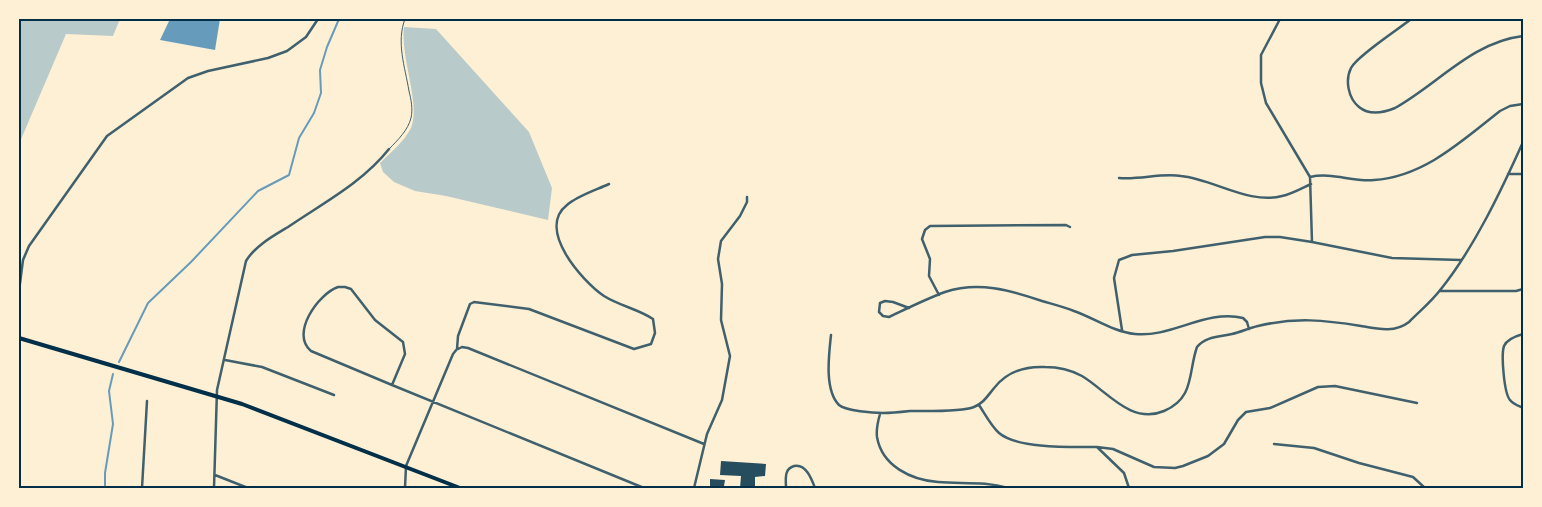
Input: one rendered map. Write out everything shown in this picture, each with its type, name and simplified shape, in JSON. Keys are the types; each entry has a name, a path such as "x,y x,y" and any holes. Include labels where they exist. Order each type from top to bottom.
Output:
{"main road":[{"path":"19,338 259,410 460,488"}],"street":[{"path":"19,290 23,260 29,246 107,136 188,78 208,71 268,58 287,51 306,37 318,19"},
{"path":"1280,19 1263,48 1261,55 1261,83 1266,103 1310,177 1312,242"},
{"path":"1411,19 1362,56 1351,68 1348,82 1351,96 1354,103 1367,112 1385,112 1395,108 1480,49 1505,39 1523,36"},
{"path":"1310,177 1332,175 1374,180 1399,176 1434,161 1500,111 1510,106 1523,104"},
{"path":"832,335 829,383 838,403 846,408 880,413 969,409 979,405 1007,375 1024,368 1045,366 1064,369 1082,376 1113,400 1135,412 1159,413 1178,402 1191,380 1196,350 1202,342 1213,337 1230,335 1257,326 1298,319 1393,329 1410,322 1440,291 1462,260 1523,142"},
{"path":"214,488 217,396 244,267 249,256 270,239 368,173 389,150"},
{"path":"1508,174 1523,174"},
{"path":"1119,178 1183,176 1268,198 1284,196 1311,184"},
{"path":"457,349 458,336 466,310 474,302 528,309 634,348 642,348 651,344 655,333 653,319 622,306 603,295 570,262 562,250 556,230 557,215 567,204 609,184"},
{"path":"694,488 707,434 722,400 730,356 721,320 722,284 718,259 719,247 721,241 744,208 747,197"},
{"path":"939,295 929,276 930,259 922,239 925,230 930,226 1066,225 1070,227"},
{"path":"1122,330 1114,278 1116,267 1122,258 1265,237 1312,242 1392,258 1462,260"},
{"path":"392,385 405,354 403,342 378,323 351,289 341,286 332,289 319,300 310,315 303,338 306,347 311,351 392,385 433,402 644,488"},
{"path":"909,308 885,301 880,303 878,307 879,312 883,316 889,317 946,292 991,287 1074,311 1135,334 1153,333 1222,317 1243,318 1247,322 1249,329"},
{"path":"1440,291 1516,291 1523,289"},
{"path":"1523,334 1507,342 1504,346 1503,360 1507,395 1510,400 1523,408"},
{"path":"404,488 406,466 453,354 462,347 704,444"},
{"path":"225,360 262,367 334,395"},
{"path":"979,405 996,430 1014,442 1028,445 1097,447 1113,450 1146,464 1175,468 1196,462 1219,448 1229,438 1240,417 1246,412 1270,408 1318,387 1336,386 1417,403"},
{"path":"142,488 147,401"},
{"path":"880,413 877,430 880,446 887,460 896,468 926,480 984,483 1008,488"},
{"path":"1274,444 1314,448 1359,464 1413,477 1425,488"},
{"path":"1097,447 1124,473 1130,488"},
{"path":"786,488 787,473 791,468 797,466 803,468 809,475 814,488"},
{"path":"215,475 248,488"}],"lane":[{"path":"389,150 403,134 412,116 411,99 401,46 402,27 405,19"}],"shaded area":[{"path":"19,19 120,19 113,36 66,34 19,144"},
{"path":"404,27 436,29 529,132 552,188 548,220 446,196 415,191 394,182 383,172 380,163 405,138 411,128 413,118 414,106 405,52"}],"water":[{"path":"170,19 220,19 215,50 160,40"}],"building":[{"path":"721,461 766,464 765,476 755,477 755,488 740,488 741,476 720,475"},
{"path":"710,479 725,480 724,486 740,488 710,488"}],"waterway":[{"path":"119,362 148,303 191,262 258,191 289,175 299,138 314,113 321,93 320,70 339,19"},
{"path":"105,488 105,473 113,424 109,391 113,374"}]}
